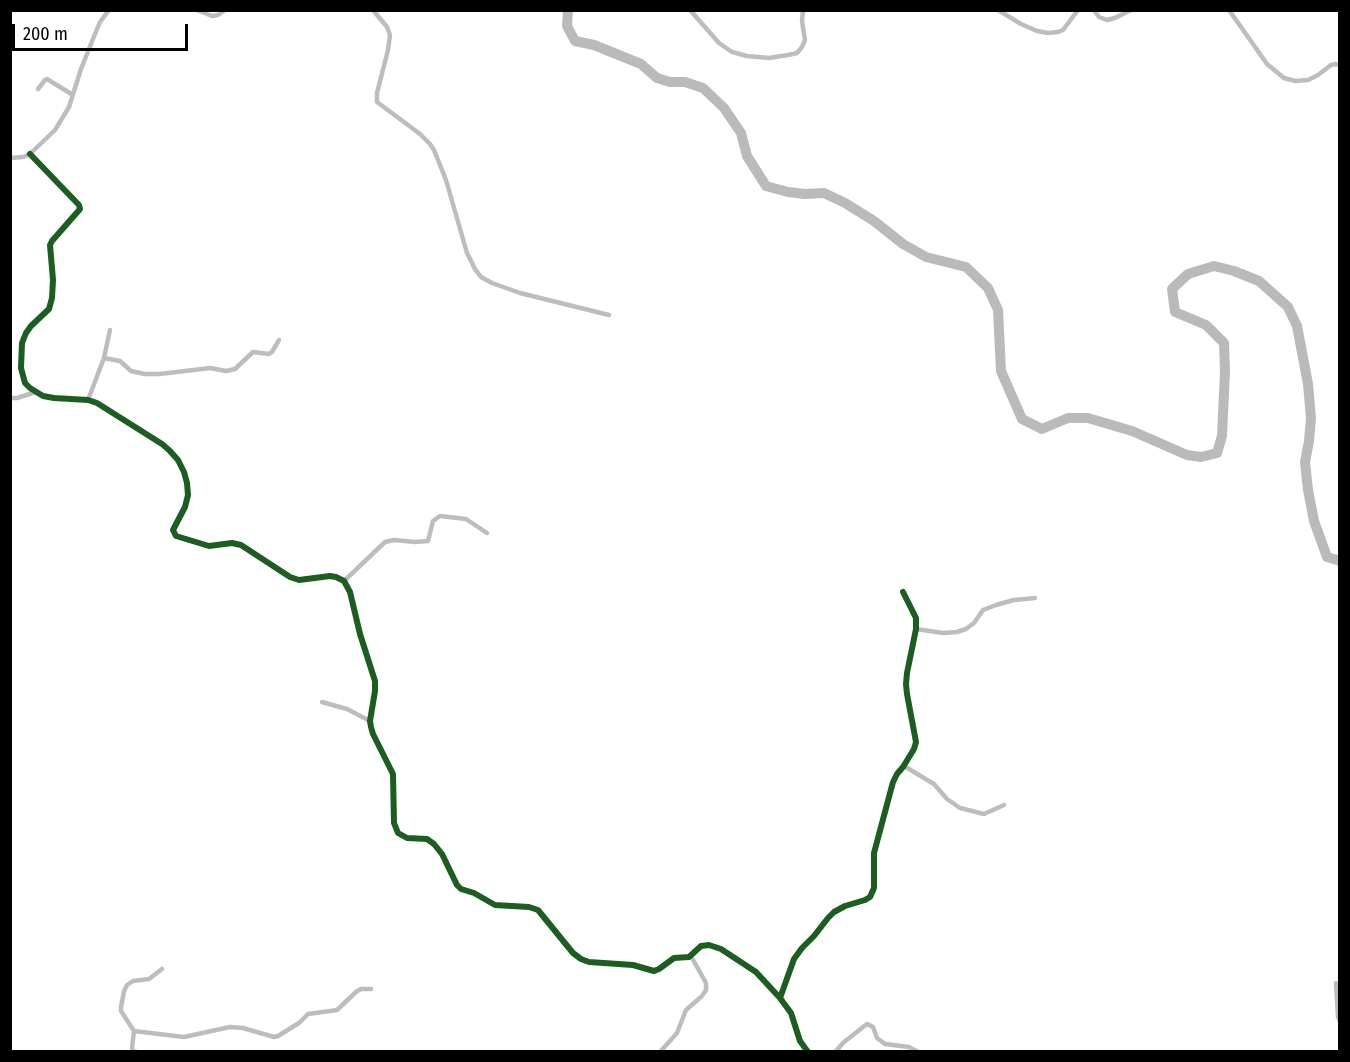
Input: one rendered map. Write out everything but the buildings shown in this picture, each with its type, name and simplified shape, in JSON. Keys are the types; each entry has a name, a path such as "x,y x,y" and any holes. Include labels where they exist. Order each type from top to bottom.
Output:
{"street":[{"path":"10,158 30,154 55,130 69,107 95,34 109,10"},
{"path":"197,10 212,16 225,10"},
{"path":"373,10 387,27 390,35 377,102 420,134 434,150 446,180 467,253 481,277 520,293 609,315"},
{"path":"690,10 719,44 732,52 769,58 797,53 802,47 805,40 803,10"},
{"path":"998,10 1021,24 1048,33 1063,30 1078,10"},
{"path":"1094,10 1099,17 1107,20 1131,10"},
{"path":"1229,10 1267,64 1284,78 1296,81 1308,80 1331,65 1340,65"},
{"path":"38,89 46,79 73,95"},
{"path":"30,154 79,205 80,209 52,242 50,249 53,280 51,304 46,313 26,333 22,343 21,368 25,383 36,393 54,398 88,400 100,405 162,444 178,460 184,472 188,495 185,507 173,530 176,536 209,546 232,543 241,545 295,579 305,580 330,576 344,581 350,592 375,681 370,721 373,734 393,774 396,830 402,836 427,839 434,844 442,854 457,885 461,888 495,905 529,907 538,910 573,953 589,962 633,965 654,971 674,958 691,956 698,948 705,945 721,949 756,972 780,998 791,1013 797,1035 808,1052"},
{"path":"88,400 104,358 110,330"},
{"path":"104,358 120,361 131,371 145,374 210,368 226,371 235,369 253,352 268,354 272,352 279,340"},
{"path":"10,398 36,393"},
{"path":"344,581 385,542 428,541 433,521 440,516 466,519 487,533"},
{"path":"780,998 794,959 801,948 834,912 865,900 873,893 875,848 893,782 916,742 906,684 916,629 915,614 903,592"},
{"path":"916,629 943,633 957,632 975,623 983,610 996,604 1035,598"},
{"path":"322,702 347,709 370,721"},
{"path":"904,766 927,779 960,808 984,814 1004,805"},
{"path":"660,1052 676,1033 686,1010 706,990 706,982 691,956"},
{"path":"137,1052 132,1050 134,1031 120,1007 124,991 133,981 149,979 162,969"},
{"path":"1336,983 1340,1021"},
{"path":"134,1031 184,1036 230,1027 243,1028 274,1037 293,1027 308,1014 337,1010 356,992 371,988"},
{"path":"835,1052 844,1042 868,1024 873,1027 878,1038 885,1044 909,1047 918,1052"}],"waterway":[{"path":"568,10 567,26 575,41 594,45 641,64 657,78 670,82 685,82 703,88 724,108 741,133 747,156 766,186 788,192 824,193 874,221 903,244 926,257 966,267 988,288 998,310 1001,371 1022,419 1042,429 1068,418 1088,418 1132,431 1187,455 1201,457 1217,453 1222,436 1224,343 1206,325 1175,312 1172,289 1188,274 1214,266 1259,281 1288,307 1297,326 1308,384 1311,418 1305,462 1308,490 1314,521 1327,557 1340,561"}],"cycle path":[{"path":"30,154 79,205 80,209 50,245 52,298 49,309 31,326 22,343 21,368 25,383 43,396 88,400 97,403 169,450 178,460 184,472 188,495 185,507 173,530 176,536 209,546 232,543 241,545 290,577 299,580 330,576 344,581 350,592 375,681 370,721 373,734 393,774 394,823 398,833 407,838 427,839 434,844 461,889 474,893 495,905 529,907 538,910 573,953 589,962 633,965 654,971 674,958 689,957 701,946 709,945 721,949 756,972 780,998 791,1013 800,1041 808,1052"},
{"path":"780,998 794,959 802,948 834,912 865,900 870,897 874,888 874,853 893,782 916,742 906,684 916,618 903,592"}]}
